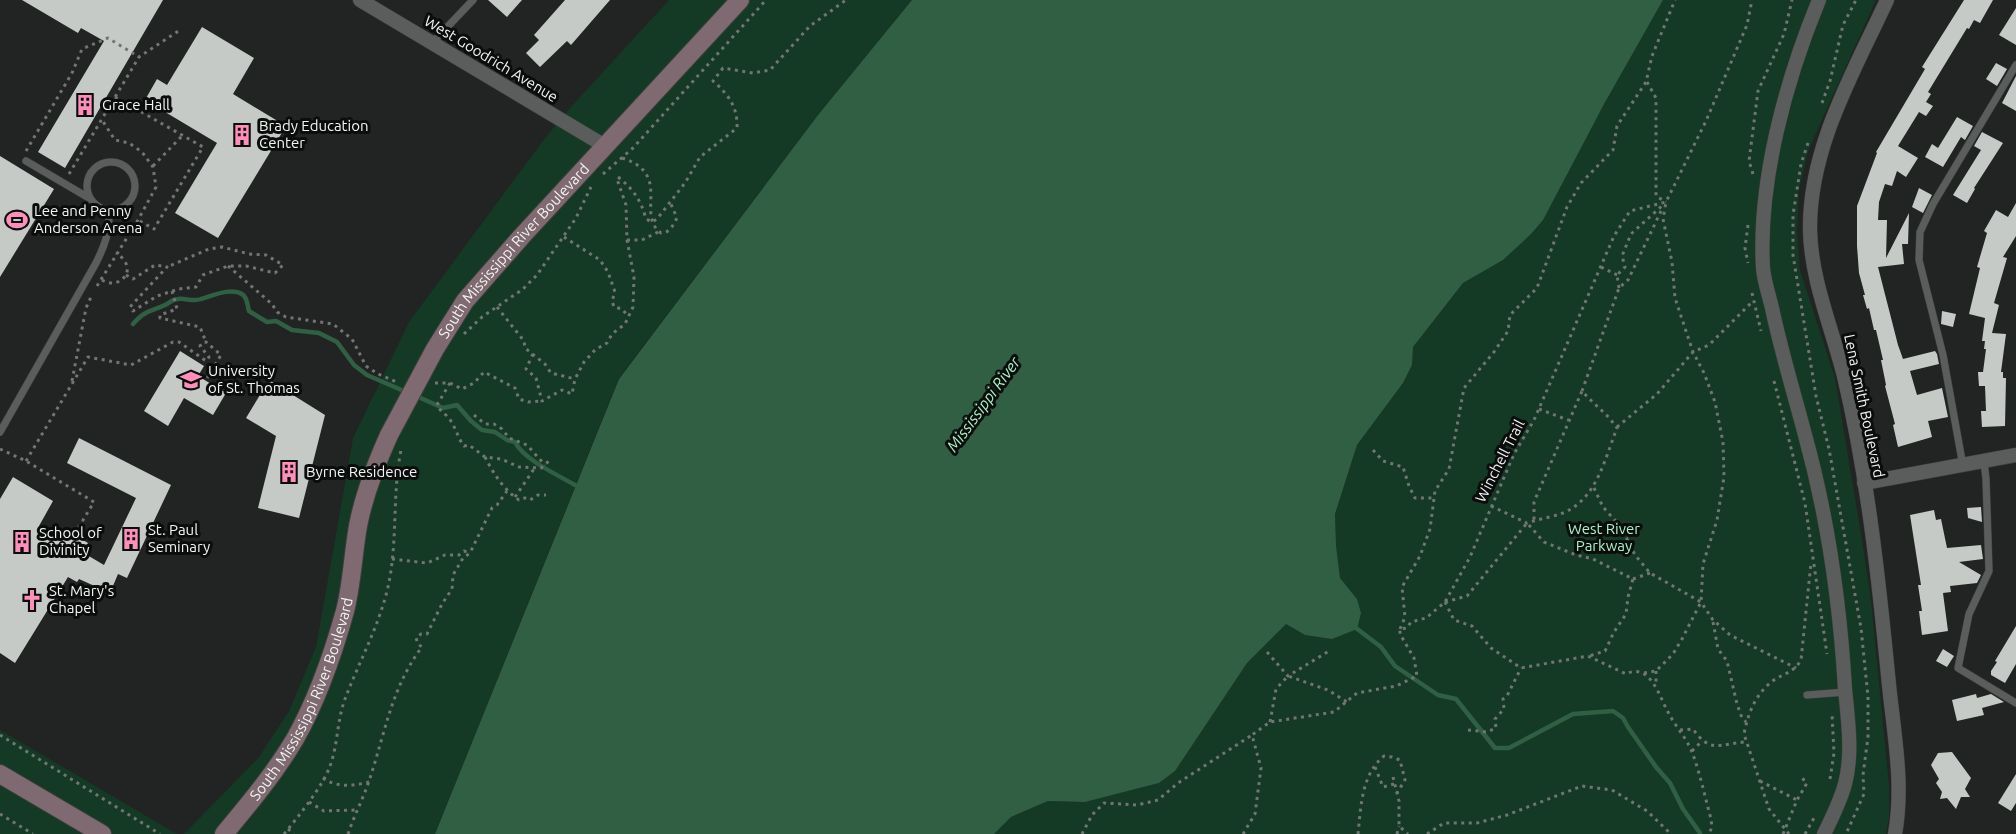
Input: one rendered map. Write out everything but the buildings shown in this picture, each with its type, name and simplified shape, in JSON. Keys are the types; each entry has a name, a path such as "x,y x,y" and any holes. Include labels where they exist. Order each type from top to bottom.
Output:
{"street":[{"name":"West Goodrich Avenue","path":"360,0 605,146"},
{"name":"South Mississippi River Boulevard","path":"224,834 263,787 284,757 296,737 326,670 345,611 359,523 372,474 396,439 435,348 465,301 740,0"},
{"path":"1819,0 1798,58 1770,162 1763,218 1763,270 1774,321 1807,442 1832,561 1843,651 1848,740 1845,783 1824,834"},
{"name":"Lena Smith Boulevard","path":"1887,0 1831,122 1819,158 1810,230 1814,266 1844,376 1864,483 1880,599 1899,784 1895,834"},
{"path":"1864,483 2016,455"},
{"path":"0,774 102,834"}],"lane":[{"path":"433,42 473,0"},
{"path":"1963,466 1942,356 1919,260 1920,232 1933,204 2016,65"},
{"path":"26,161 89,198 101,209 109,211 125,206 135,193 134,178 125,166 110,162 95,167 87,181 89,198"},
{"path":"0,432 96,263 110,227 109,211"},
{"path":"1984,462 1989,571 1969,614 1958,668 2016,703"},
{"path":"1807,695 1846,692"}],"path":[{"path":"599,178 633,148 766,0"},
{"path":"652,222 657,219 685,183 700,157 737,128 737,116 727,93 713,81 723,68 753,73 770,70 810,26 846,0"},
{"path":"1082,834 1092,815 1104,802 1137,805 1158,800 1178,783 1270,722 1334,712 1357,693 1396,686 1417,676 1414,658 1400,634 1405,617 1402,587 1420,556 1430,529 1435,491 1449,469 1464,388 1508,331 1510,315 1538,288 1568,207 1581,183 1612,150 1617,126 1646,82 1652,56 1676,0"},
{"path":"1619,288 1628,280 1715,100 1748,25 1752,0"},
{"path":"1753,174 1749,160 1758,91 1784,34 1792,0"},
{"path":"1819,112 1830,81 1844,25 1856,0"},
{"path":"66,179 139,57 180,30"},
{"path":"26,152 72,73 82,49 108,38 139,57"},
{"path":"1646,82 1656,98 1656,196 1665,202"},
{"path":"115,97 203,147 154,229 138,220"},
{"path":"72,384 86,308 156,187 153,167 142,152 129,143 116,140 102,120"},
{"path":"153,167 183,135"},
{"path":"1808,143 1801,164 1793,215 1793,255 1816,396 1829,449 1861,628 1868,697 1864,794 1846,834"},
{"path":"628,144 633,148"},
{"path":"621,157 642,169 651,181 652,222 658,232"},
{"path":"426,383 450,383 462,389 484,372 514,388 519,399 528,402 542,401 562,390 572,394 575,379 584,362 625,324 633,307 634,277 627,240 626,206 618,177 631,188 642,204 646,219 652,222"},
{"path":"459,342 482,317 523,289 537,275 576,218 592,185"},
{"path":"627,240 642,240 658,232 666,233 677,218 670,202"},
{"path":"1617,275 1625,267 1622,256 1631,234 1665,202"},
{"path":"1588,656 1626,674 1633,670 1644,673 1656,671 1673,654 1701,602 1703,564 1717,520 1725,477 1723,442 1715,402 1693,352 1675,298 1672,262 1664,219 1665,202"},
{"name":"Winchell Trail","path":"1400,629 1407,628 1411,622 1426,618 1445,602 1470,557 1490,505 1514,454 1539,409 1614,236 1630,211 1665,202"},
{"path":"564,237 600,260 608,272 615,292 612,300 614,307 622,309 628,316"},
{"path":"222,247 249,254 266,255 283,265 275,273 246,266 228,266 203,275 196,287 157,296 133,311 130,307 167,267 209,249 222,247"},
{"path":"101,280 116,283 126,276 127,266 122,257 116,253"},
{"path":"126,276 133,279 155,266 167,267"},
{"path":"228,266 272,304 277,312 286,317 333,324 352,339 366,366 402,384"},
{"path":"1601,267 1617,275"},
{"path":"1534,520 1534,501 1582,391 1619,288 1617,275"},
{"path":"173,292 177,309 160,315 160,318 200,327 206,342 220,353 220,358 206,380"},
{"path":"1633,579 1626,614 1605,651 1521,668 1491,648 1472,626 1454,620 1445,602 1467,596 1527,523 1564,512 1583,500 1593,487 1617,428 1657,394 1693,352 1709,345 1753,301"},
{"path":"497,307 524,341 525,348 545,364 551,373 575,379"},
{"path":"26,461 88,357 130,365 178,342 203,360 206,361 208,358"},
{"path":"206,342 200,346 208,354 208,358 217,363"},
{"path":"533,354 526,369 536,378 542,401"},
{"path":"450,383 437,405 440,412 447,416 464,446 469,444 485,457 499,482 519,500 525,498 530,500 538,495 546,495"},
{"path":"1582,391 1592,403 1609,416 1617,428"},
{"path":"1539,409 1568,420"},
{"path":"474,415 485,424 494,424 502,429 509,438 527,445 545,465"},
{"path":"284,834 309,802 330,766 344,701 373,632 388,588 396,486 396,439"},
{"path":"0,448 94,502 74,535"},
{"path":"1373,450 1383,461 1403,467 1415,498 1434,498"},
{"path":"485,457 501,459 519,467 534,468 541,468 549,461"},
{"path":"515,497 534,468"},
{"path":"1593,487 1603,507 1621,527 1635,555 1650,573 1701,602 1713,620 1730,634 1797,668"},
{"path":"348,834 369,782 386,718 408,665 422,647 416,638 421,634 427,634 452,589 453,575 463,558 470,553 492,508 507,491"},
{"path":"1490,505 1527,523 1544,542 1593,559 1633,579 1650,573"},
{"path":"392,559 427,563 445,555 459,555 464,551 470,553"},
{"path":"1789,834 1784,832 1769,808 1744,734 1758,694 1775,680 1797,668 1801,660 1812,557"},
{"path":"1713,620 1718,649 1727,661 1737,704 1746,723"},
{"path":"1270,722 1276,689 1288,676 1329,651"},
{"path":"1267,652 1288,676 1328,690 1347,702"},
{"path":"1468,730 1487,732 1496,728 1495,719 1504,709 1503,699 1507,696 1521,668"},
{"path":"1656,671 1656,687"},
{"path":"1644,673 1656,687 1692,752 1711,819 1712,828 1708,834"},
{"path":"1680,730 1693,729 1702,741 1713,746 1745,742"},
{"path":"0,735 160,834"},
{"path":"1243,834 1255,814 1261,768 1252,735"},
{"path":"1692,752 1702,741"},
{"path":"1358,834 1362,792 1375,767 1384,756 1392,756 1400,760 1405,780 1397,793"},
{"path":"1375,767 1383,787 1394,784"},
{"path":"1393,777 1399,801 1397,834"},
{"path":"323,778 335,786 350,784 356,786 369,782"},
{"path":"1784,832 1797,800 1806,786 1807,783 1802,778"},
{"path":"1759,780 1797,800"},
{"path":"1427,834 1444,823 1477,823 1507,815 1582,786 1612,790 1647,811 1671,834"},
{"path":"309,802 324,811 356,810"},
{"path":"0,814 33,834"},
{"path":"1399,826 1408,834"},
{"path":"288,829 294,834"}],"green space":[{"path":"669,0 912,0 818,115 619,378 435,834 184,834 259,757 289,711 316,647 353,438 409,322 545,138"},
{"name":"West River Parkway","path":"1663,0 1876,0 1808,151 1799,190 1797,230 1800,270 1835,378 1871,600 1889,785 1889,817 1886,834 994,834 1011,817 1048,801 1085,802 1159,783 1175,771 1247,663 1286,624 1305,635 1357,599 1340,578 1335,514 1357,445 1403,383 1412,365 1413,347 1463,283 1503,260 1603,106"},
{"path":"0,730 177,834 0,834"}],"water":[{"name":"Mississippi River","path":"912,0 1663,0 1603,106 1543,220 1503,260 1463,283 1413,347 1412,365 1403,383 1357,445 1335,514 1340,578 1357,599 1361,613 1357,629 1332,639 1305,635 1286,624 1247,663 1175,771 1159,783 1085,802 1048,801 1011,817 994,834 435,834 619,379 818,115"}],"waterway":[{"path":"133,324 144,314 174,300 198,300 222,293 238,292 245,298 249,311 267,322 276,321 292,330 319,333 337,342 354,365 367,375 406,392"},
{"path":"414,395 443,408 457,405 482,430 495,432 515,442 519,449 533,461 575,485"},
{"path":"1352,625 1381,647 1395,666 1438,695 1456,699 1495,748 1509,748 1573,714 1613,711 1623,718 1656,767 1670,783 1683,809 1700,833"}],"place":[{"name":"Grace Hall","path":"85,105"},
{"name":"Brady Education Center","path":"242,135"},
{"name":"Lee and Penny Anderson Arena","path":"17,220"},
{"name":"University of St. Thomas","path":"191,380"},
{"name":"Byrne Residence","path":"289,472"},
{"name":"St. Paul Seminary","path":"131,539"},
{"name":"School of Divinity","path":"22,542"},
{"name":"St. Mary's Chapel","path":"32,600"}]}
